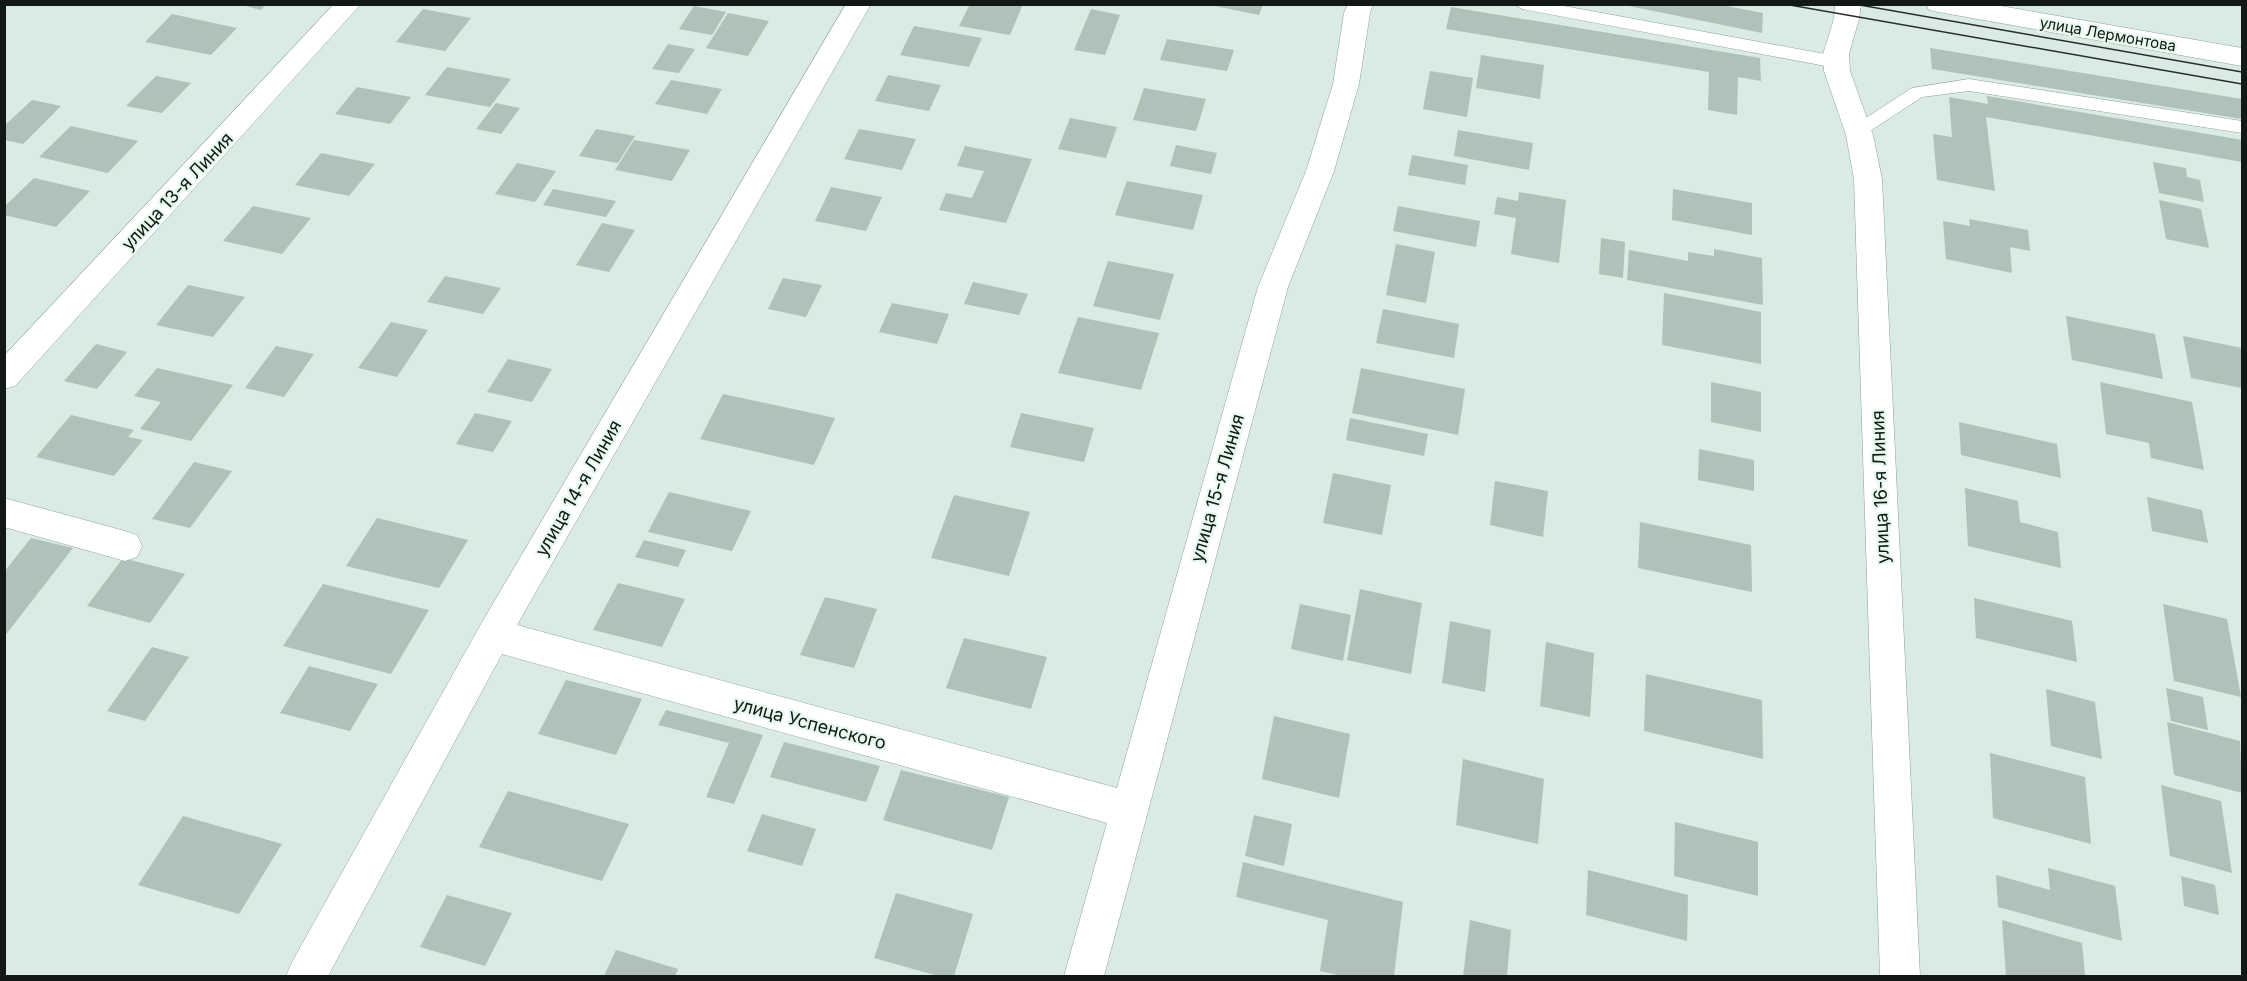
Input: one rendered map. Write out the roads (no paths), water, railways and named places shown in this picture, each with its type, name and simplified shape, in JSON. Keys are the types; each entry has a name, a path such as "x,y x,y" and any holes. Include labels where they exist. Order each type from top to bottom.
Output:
{"street":[{"name":"улица 13-я Линия","path":"4,377 349,4"},
{"name":"улица 14-я Линия","path":"306,976 493,635 859,4"},
{"name":"улица 15-я Линия","path":"1084,976 1273,287 1320,171 1346,84 1360,4"},
{"name":"улица 16-я Линия","path":"1848,4 1849,16 1837,44 1836,62 1841,89 1858,130 1868,191 1900,976"},
{"name":"улица Лермонтова","path":"1938,4 2242,57"},
{"path":"4,512 125,546"},
{"name":"улица Успенского","path":"493,635 1128,810"}],"lane":[{"path":"1522,4 1836,62"},
{"path":"1858,130 1918,92 1969,85 2242,127"}],"tram line":[{"path":"1784,4 2242,84"},
{"path":"1854,4 2242,72"}]}
